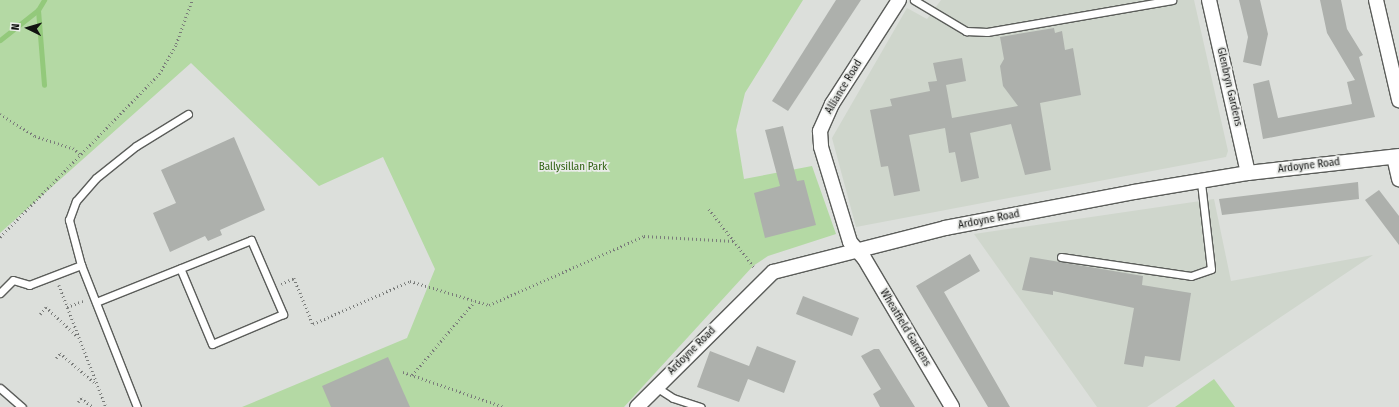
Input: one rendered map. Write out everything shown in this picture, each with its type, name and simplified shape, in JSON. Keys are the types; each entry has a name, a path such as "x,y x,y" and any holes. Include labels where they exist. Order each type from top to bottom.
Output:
{"street":[{"name":"Alliance Road","path":"856,250 850,242 821,147 820,131 832,104 900,0"},
{"name":"Glenbryn Gardens","path":"1209,0 1248,173"},
{"path":"1376,0 1399,100"},
{"name":"Ardoyne Road","path":"636,407 773,272 856,250 1045,209 1201,183 1248,173 1397,156"},
{"path":"1397,156 1399,179"},
{"name":"Wheatfield Gardens","path":"856,250 952,407"}],"lane":[{"path":"914,0 966,31 987,32 1172,0"},
{"path":"137,407 81,265 69,220 76,201 116,161 188,114"},
{"path":"1061,257 1191,276 1211,270 1201,183"},
{"path":"95,299 251,240 283,314 212,344 180,268"},
{"path":"0,293 13,280 29,285 81,265"},
{"path":"656,386 673,398 701,407"},
{"path":"0,388 22,407"}],"path":[{"path":"0,237 158,74 176,44 192,0"},
{"path":"0,114 35,136 73,148 81,155"},
{"path":"709,209 764,280"},
{"path":"272,288 294,278 313,324 410,281 474,302 489,305 644,236 734,241"},
{"path":"55,276 106,407"},
{"path":"67,307 95,299"},
{"path":"412,375 474,302"},
{"path":"40,314 46,307 79,338"},
{"path":"56,358 60,353 96,384"},
{"path":"404,372 504,407"},
{"path":"78,402 81,398 93,407"}],"shaded area":[{"path":"941,0 1194,0 1228,151 1226,157 856,227 832,138 907,8 927,19"},
{"path":"1214,199 1231,281 1373,255 1147,407 1097,407 974,234"}],"green space":[{"name":"Ballysillan Park","path":"0,0 803,0 745,93 736,130 744,179 812,166 836,234 768,256 753,266 624,407 242,407 407,338 435,269 383,157 319,186 191,63 0,233"},
{"path":"1214,379 1235,407 1175,407"}],"building":[{"path":"836,0 861,0 788,111 772,101"},
{"path":"1239,0 1260,0 1268,34 1261,66 1243,62 1248,37"},
{"path":"1320,0 1341,0 1347,29 1363,55 1359,57 1375,117 1263,139 1253,84 1269,80 1278,118 1352,104 1347,82 1355,80 1327,33"},
{"path":"1054,28 1055,33 1062,31 1065,50 1073,48 1081,95 1040,103 1051,170 1025,175 1011,124 970,133 979,178 961,182 955,152 949,153 945,128 909,135 920,191 894,196 888,166 881,167 870,110 892,106 890,99 930,91 928,82 937,81 933,63 962,58 966,81 946,85 952,118 1018,106 1003,86 1000,66 1004,59 1000,37"},
{"path":"783,126 797,181 804,180 816,225 765,238 754,193 780,186 765,130"},
{"path":"234,137 265,210 220,230 222,235 208,241 205,236 170,252 153,213 176,203 161,170"},
{"path":"1358,182 1359,199 1222,215 1219,199"},
{"path":"1379,190 1399,216 1399,245 1365,200"},
{"path":"970,254 980,271 944,292 1010,407 988,407 916,286"},
{"path":"1030,257 1143,276 1142,285 1191,293 1180,361 1145,356 1143,367 1124,364 1134,308 1053,291 1053,295 1022,290"},
{"path":"803,296 859,318 852,336 796,314"},
{"path":"757,346 796,361 784,393 748,379 739,402 697,387 710,351 749,366"},
{"path":"874,349 879,349 915,407 880,407 873,394 881,389 861,356"},
{"path":"388,357 410,407 331,407 322,386"}],"waterway":[{"path":"0,40 38,10 44,0"},
{"path":"38,10 44,85"}]}
